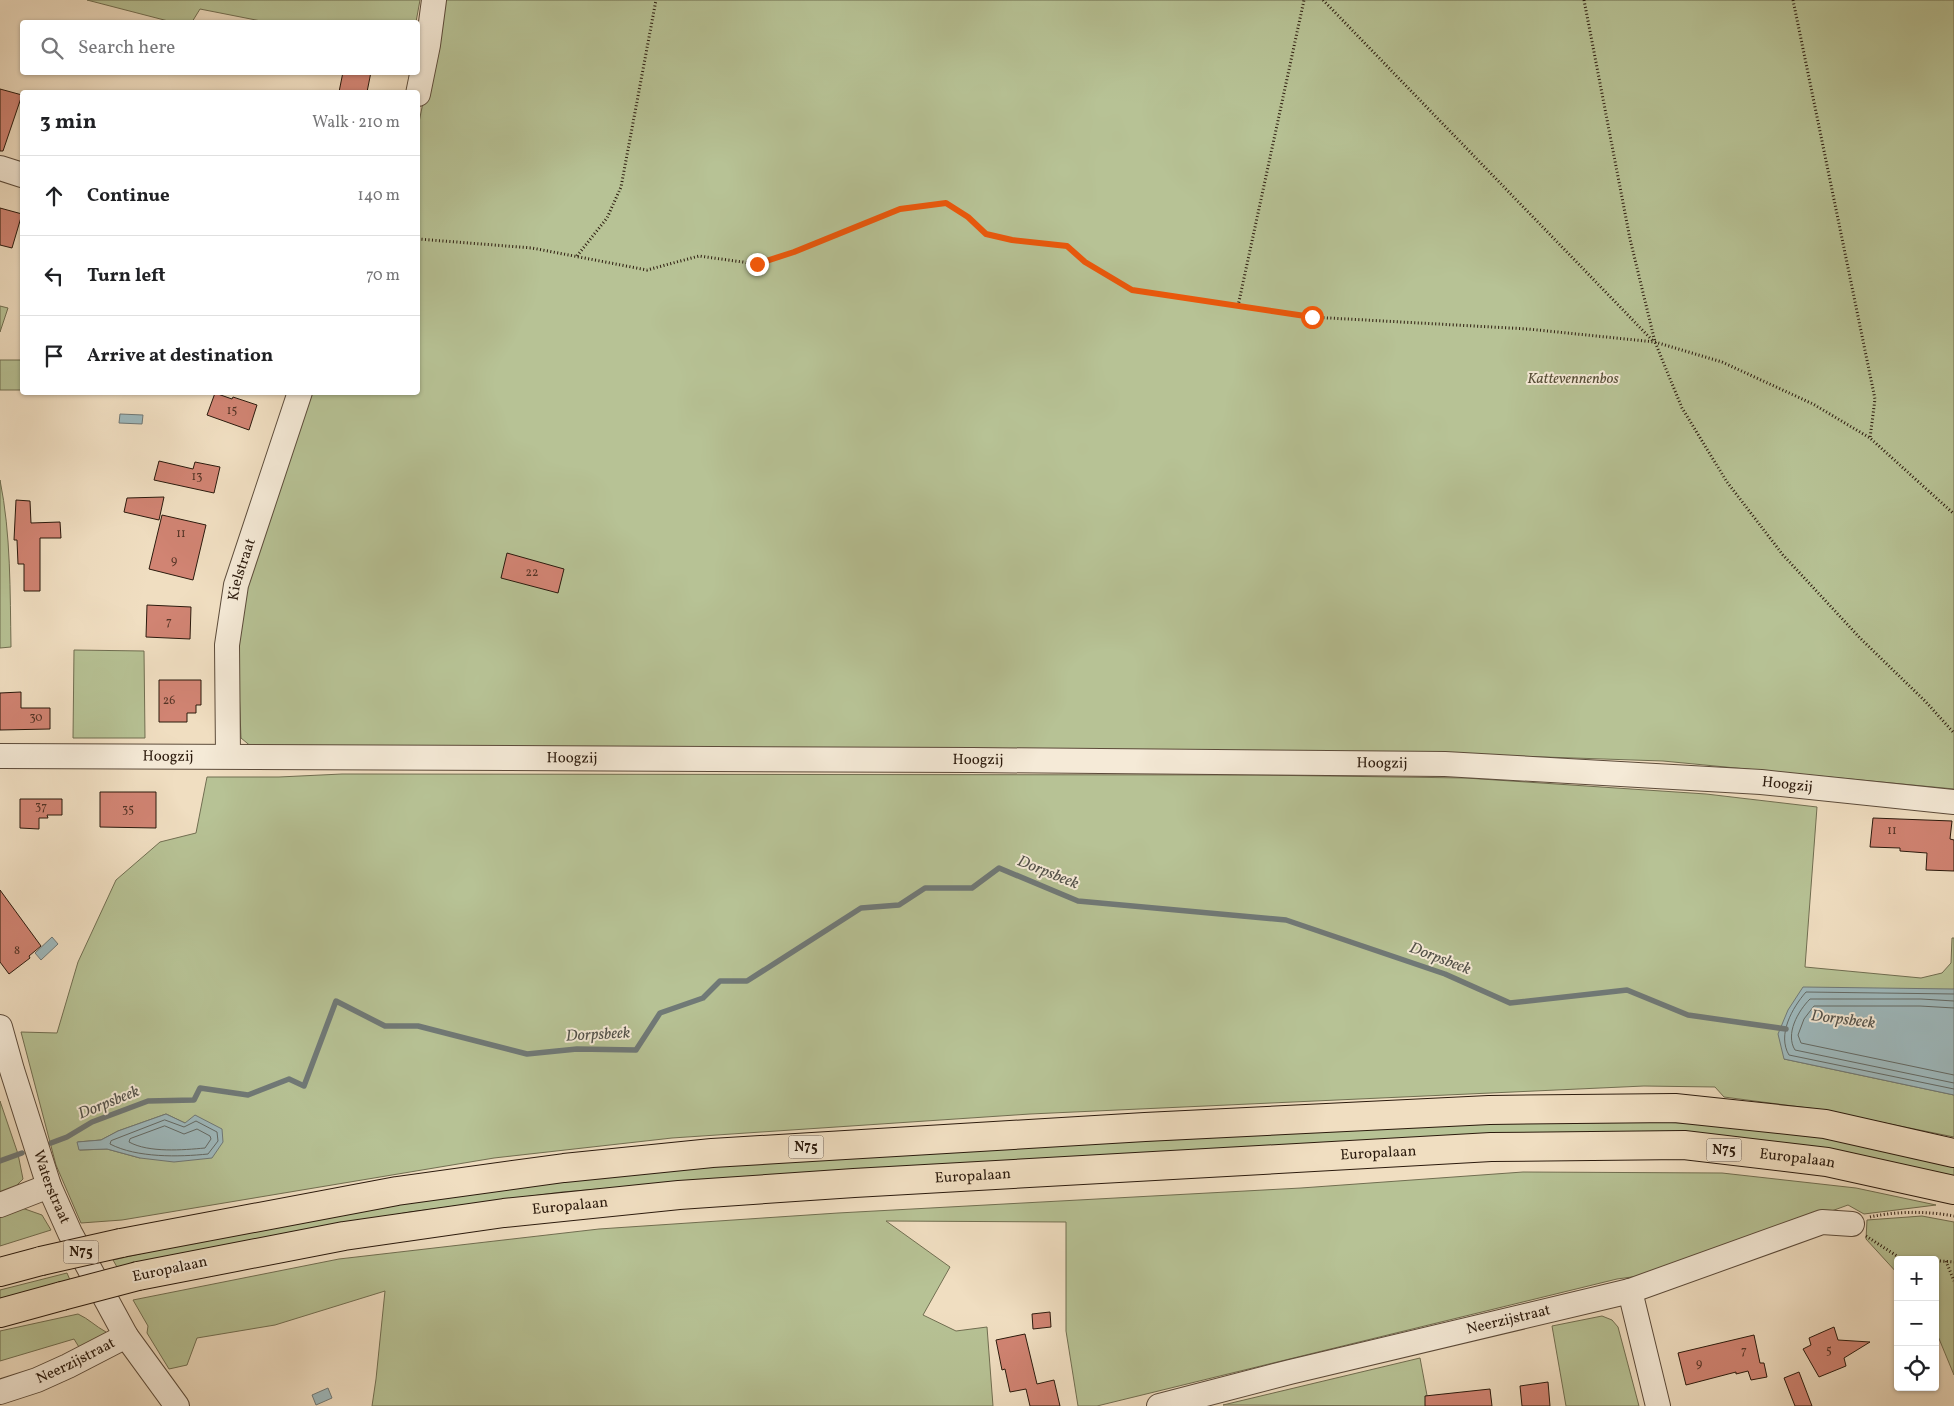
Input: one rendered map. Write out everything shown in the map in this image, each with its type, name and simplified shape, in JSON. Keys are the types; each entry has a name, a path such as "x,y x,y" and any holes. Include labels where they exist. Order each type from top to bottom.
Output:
{"highway":[{"name":"N75","path":"0,1272 121,1243 397,1191 564,1168 712,1153 1144,1127 1489,1110 1675,1108 1825,1124 1954,1154"},
{"name":"Europalaan","path":"0,1313 138,1276 344,1236 504,1213 679,1195 854,1183 1491,1147 1684,1146 1827,1162 1954,1190"}],"street":[{"path":"419,90 428,45 434,0"},
{"path":"0,168 20,174"},
{"name":"Kielstraat","path":"228,756 227,646 236,585 299,395"},
{"name":"Hoogzij","path":"0,756 1445,764 1761,782 1954,802"},
{"name":"Waterstraat","path":"0,1027 49,1186 70,1233 126,1336"},
{"path":"0,1205 49,1186"},
{"name":"Neerzijstraat","path":"1159,1406 1290,1372 1630,1291 1822,1222 1861,1226"},
{"path":"1630,1291 1658,1406"},
{"name":"Neerzijstraat","path":"0,1392 37,1380 126,1336 177,1406"}],"path":[{"path":"577,256 607,218 621,186 656,0"},
{"path":"1238,306 1304,0"},
{"path":"1323,0 1655,342"},
{"path":"1584,0 1630,239 1655,342 1682,408 1727,482 1783,554 1860,638 1926,702 1954,733"},
{"path":"1793,0 1875,399 1870,438"},
{"path":"420,239 532,248 648,270 699,256 757,264 794,252 900,209 946,203 968,217 986,234 1012,240 1067,246 1085,262 1132,290 1312,317 1528,329 1655,342 1722,362 1813,404 1870,438 1954,514"},
{"path":"1861,1226 1906,1213 1937,1213 1954,1216"},
{"path":"1861,1226 1900,1258 1954,1262"},
{"path":"1946,1260 1954,1281"}],"green space":[{"path":"87,0 420,0 416,20 256,20 200,9 193,20 164,20"},
{"name":"Kattevennenbos","path":"444,0 1954,0 1954,789 1663,761 1454,754 253,748 241,738 237,639 244,585 311,395 420,395 420,117"},
{"path":"0,306 8,308 0,332"},
{"path":"0,360 20,360 20,390 0,390"},
{"path":"0,480 8,542 11,647 0,648"},
{"path":"74,650 144,651 145,738 73,738"},
{"path":"342,774 1257,775 1466,778 1706,794 1817,807 1805,967 1921,978 1942,973 1951,963 1952,938 1954,938 1954,989 1784,1059 1954,1095 1954,1137 1816,1109 1724,1097 1715,1087 1644,1086 1030,1114 672,1138 494,1158 122,1220 81,1223 56,1165 21,1032 57,1033 78,962 116,880 160,842 196,833 207,777 279,777","holes":["166,1114 185,1123 140,1158 107,1149 80,1150 78,1142 101,1140 118,1131"]},
{"path":"0,1101 18,1154 23,1179 12,1190 0,1196"},
{"path":"1633,1121 1710,1124 1819,1135 1954,1161 1954,1179 1821,1152 745,1177 562,1192 410,1212 117,1267 113,1260 179,1245 373,1208 564,1180 758,1161 1454,1125"},
{"path":"1523,1172 1722,1173 1856,1188 1936,1205 1864,1214 1848,1205 1661,1273 1617,1279 1097,1406 1078,1406 1066,1331 1066,1222 886,1221 950,1267 923,1315 956,1331 987,1327 993,1406 372,1406 385,1291 275,1325 197,1338 187,1365 169,1369 147,1333 148,1326 133,1300 339,1259 599,1229 838,1213 1301,1188"},
{"path":"22,1208 42,1215 51,1230 0,1246 0,1215"},
{"path":"1922,1216 1954,1222 1954,1375 1939,1339 1939,1256 1894,1256 1894,1270 1866,1239 1867,1220"},
{"path":"67,1273 70,1280 0,1300 0,1290"},
{"path":"78,1314 106,1332 104,1337 82,1352 74,1339 0,1361 0,1331"},
{"path":"1602,1316 1612,1320 1618,1327 1639,1406 1566,1406 1552,1326"},
{"path":"1420,1358 1429,1406 1223,1405"}],"water":[{"path":"120,414 143,415 142,424 119,423"},
{"path":"52,937 58,944 41,960 35,953"},
{"path":"1803,987 1954,989 1954,1095 1784,1059 1778,1034 1788,1010"},
{"path":"166,1114 185,1123 195,1115 222,1129 223,1142 212,1158 174,1162 140,1158 107,1149 79,1150 77,1142 101,1140 118,1131"},
{"path":"328,1388 332,1398 316,1405 312,1395"}],"building":[{"path":"342,75 370,75 367,90 339,90"},
{"path":"0,89 20,94 20,101 3,151 0,151"},
{"path":"0,208 20,213 20,221 12,248 0,245"},
{"path":"214,395 232,399 233,397 257,405 249,430 207,415"},
{"path":"159,461 193,469 195,462 220,467 214,493 154,480"},
{"path":"164,497 159,520 124,512 127,498"},
{"path":"16,500 30,501 31,523 60,522 61,538 40,538 40,591 24,591 24,564 18,564 17,540 14,540"},
{"path":"162,515 206,525 193,580 149,569"},
{"path":"507,553 564,569 558,593 501,578"},
{"path":"147,605 191,607 190,639 146,637"},
{"path":"159,680 201,680 201,705 196,705 196,713 187,713 187,722 159,722"},
{"path":"21,692 21,708 50,708 50,729 0,730 0,693"},
{"path":"100,792 156,792 156,828 100,827"},
{"path":"20,799 62,799 62,815 47,815 48,818 39,818 39,829 20,828"},
{"path":"1873,818 1952,821 1950,839 1954,840 1954,871 1926,870 1927,853 1900,851 1900,848 1870,847"},
{"path":"0,890 41,946 29,956 30,958 9,974 0,962"},
{"path":"1050,1312 1051,1327 1033,1329 1032,1314"},
{"path":"1834,1327 1838,1340 1870,1342 1844,1358 1846,1366 1819,1377 1803,1349 1811,1345 1809,1338"},
{"path":"1025,1334 1037,1384 1054,1380 1060,1406 1030,1406 1026,1389 1010,1392 1005,1369 1002,1370 996,1340"},
{"path":"1754,1335 1760,1363 1764,1363 1767,1377 1751,1380 1748,1371 1736,1374 1736,1372 1686,1385 1678,1353"},
{"path":"1799,1372 1812,1406 1795,1406 1784,1378"},
{"path":"1548,1382 1550,1406 1522,1406 1520,1386"},
{"path":"1490,1389 1492,1406 1425,1406 1425,1396"}],"waterway":[{"name":"Dorpsbeek","path":"51,1143 67,1137 92,1122 148,1101 194,1100 200,1088 248,1095 289,1079 304,1086 336,1001 385,1026 418,1026 527,1054 577,1049 636,1050 660,1013 703,998 720,981 747,981 861,908 899,905 925,888 972,888 999,868 1078,901 1286,920 1445,974 1510,1003 1627,990 1688,1015 1786,1029"},
{"name":"Dorpsbeek","path":"0,1161 22,1153"}],"route":[{"path":"757,264 794,252 900,209 946,203 968,217 986,234 1012,240 1067,246 1085,262 1132,290 1312,317"}]}
